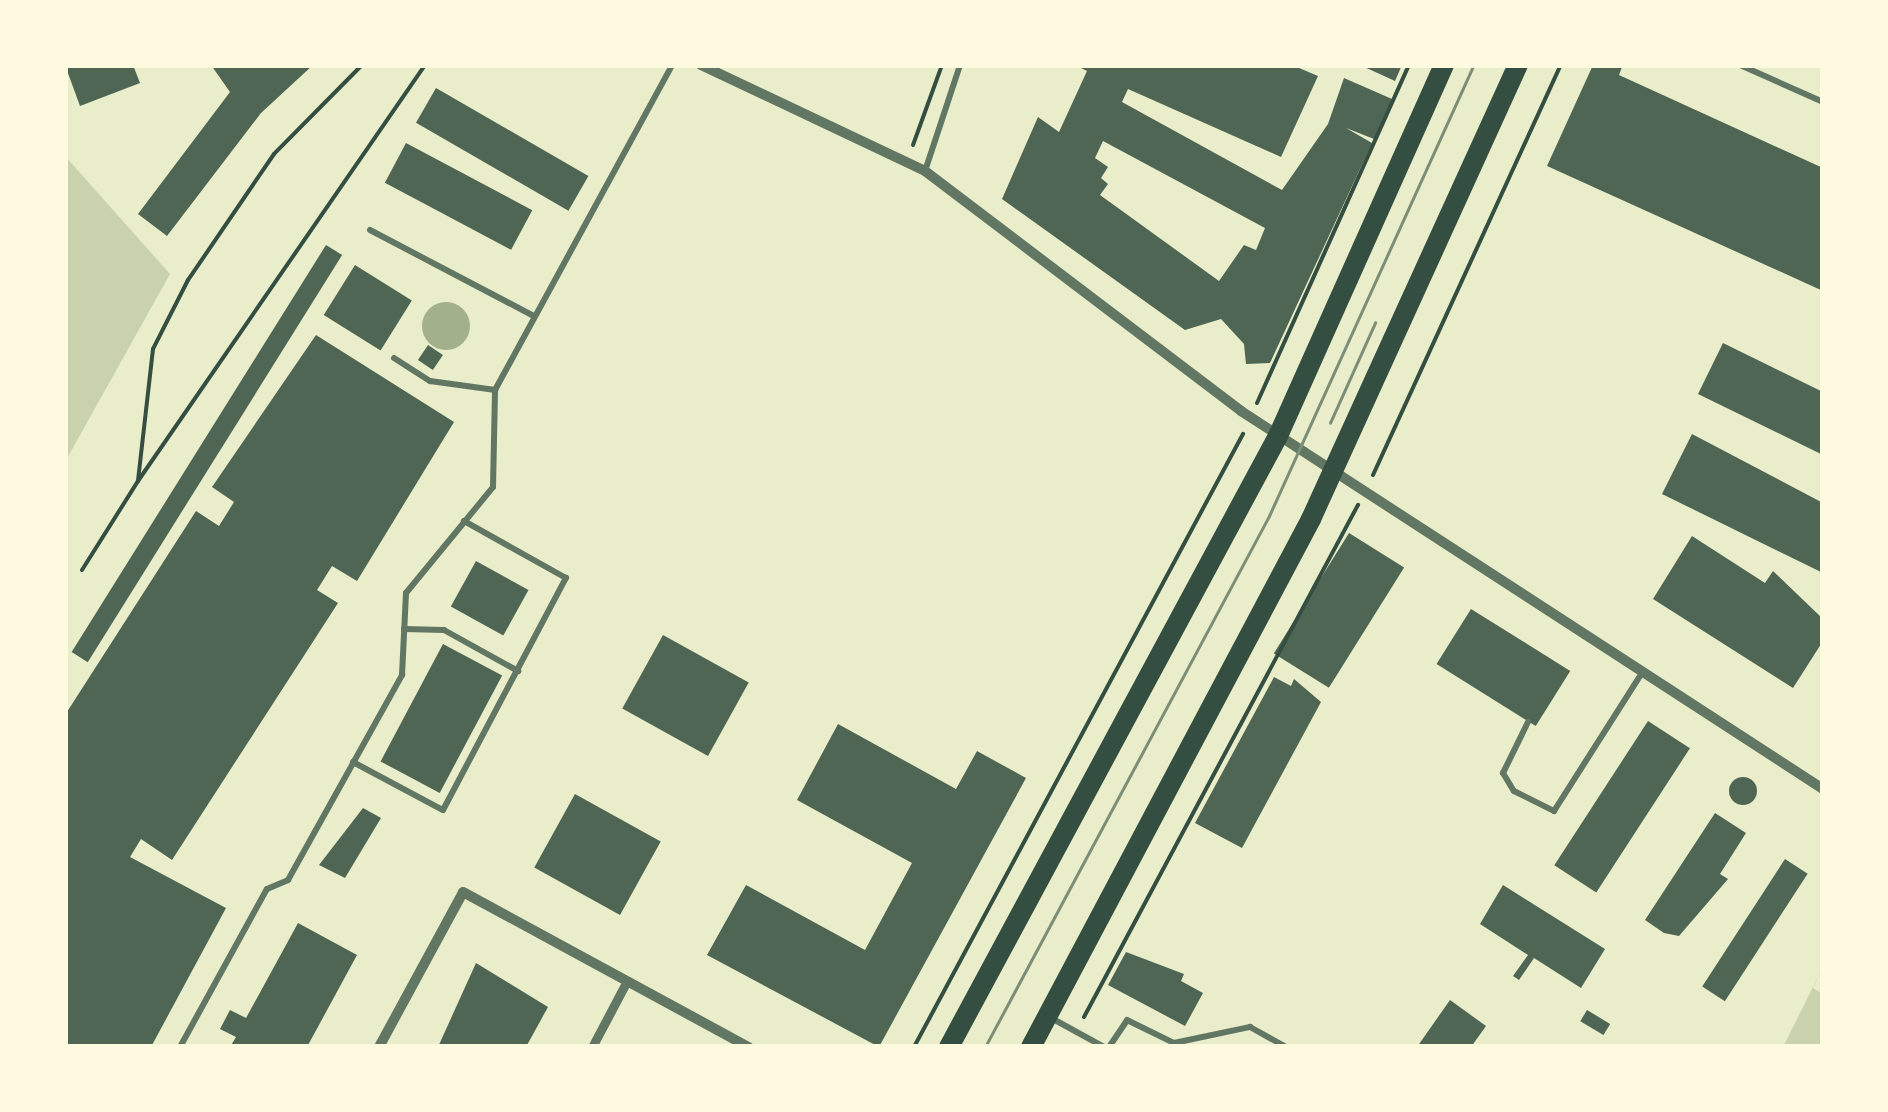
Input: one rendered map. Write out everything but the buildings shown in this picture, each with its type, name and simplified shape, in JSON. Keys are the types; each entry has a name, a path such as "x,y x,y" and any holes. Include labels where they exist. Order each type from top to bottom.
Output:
{"main road":[{"path":"949,1047 1278,436 1444,65"},
{"path":"1031,1047 1334,470 1518,65"}],"street":[{"path":"701,65 924,171 1250,417 1823,788"},
{"path":"380,1047 462,892 749,1047"},
{"path":"592,1047 627,981"}],"lane":[{"path":"180,1047 267,889 288,880 402,675 406,592 492,488 495,390 672,65"},
{"path":"924,171 960,65"},
{"path":"1740,65 1823,102"},
{"path":"370,230 534,316"},
{"path":"394,358 430,381 495,390"},
{"path":"353,762 443,810 566,578 464,521"},
{"path":"404,629 444,630 518,671"},
{"path":"1528,722 1503,773 1514,791 1554,811 1642,674"},
{"path":"1048,1016 1107,1047 1127,1020 1174,1043 1250,1027 1272,1044 1286,1047"},
{"path":"1191,1038 1197,1047"}],"path":[{"path":"138,481 153,349 188,280 274,154 362,65"},
{"path":"82,570 138,481 425,65"},
{"path":"906,162 942,65"},
{"path":"914,1047 1250,417 1409,65"},
{"path":"1076,1032 1366,492 1560,65"},
{"path":"65,390 65,427"}],"shaded area":[{"path":"65,156 170,274 65,462"},
{"path":"446,302 463,309 470,326 463,343 446,350 429,343 422,326 429,309"},
{"path":"1823,967 1813,988 1823,994 1823,1047 1783,1047"}],"tram line":[{"path":"985,1047 1269,516 1474,65"},
{"path":"1330,423 1375,323"}]}
